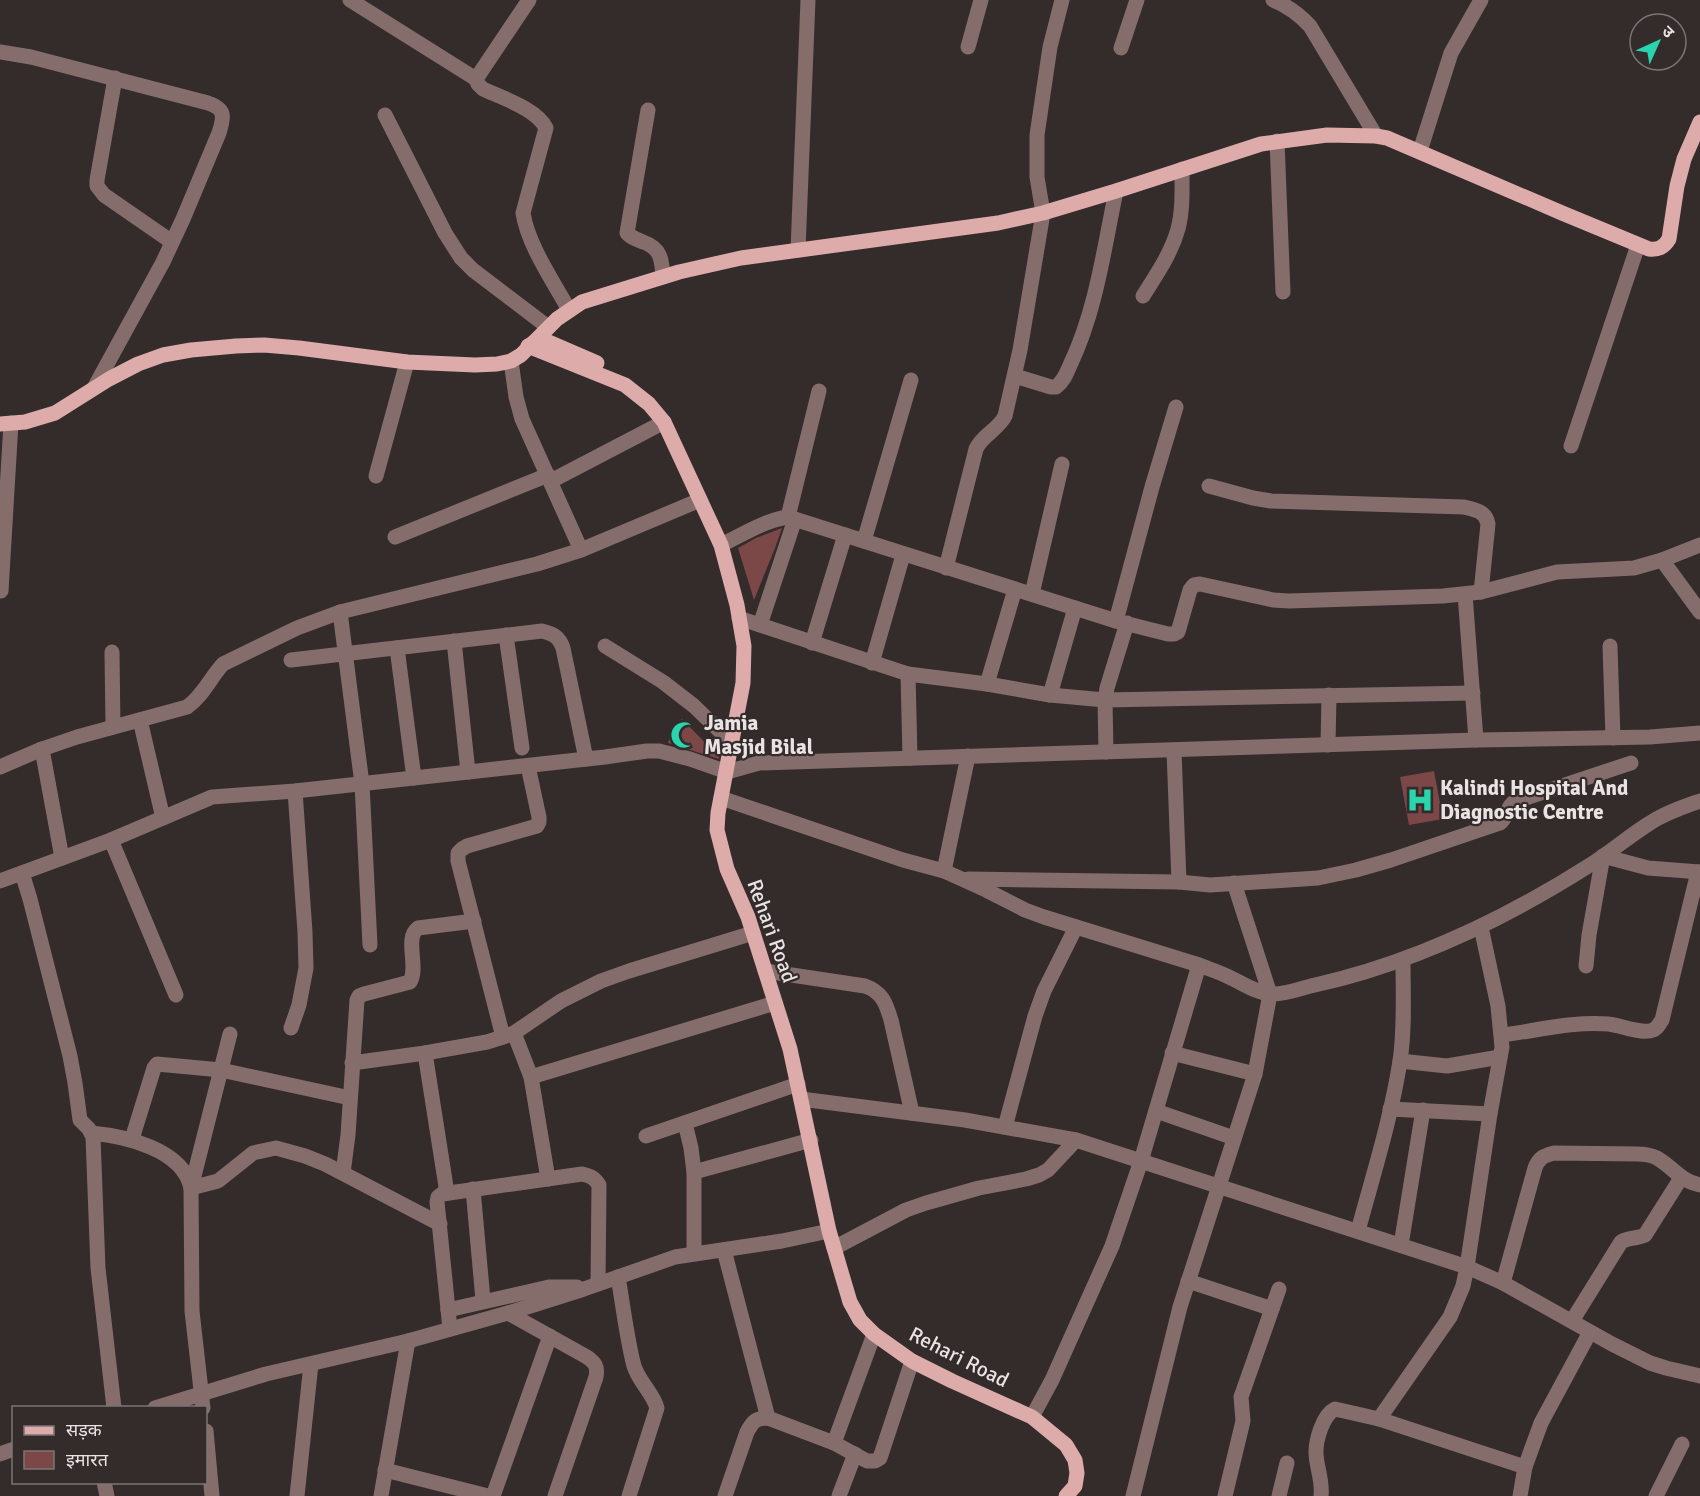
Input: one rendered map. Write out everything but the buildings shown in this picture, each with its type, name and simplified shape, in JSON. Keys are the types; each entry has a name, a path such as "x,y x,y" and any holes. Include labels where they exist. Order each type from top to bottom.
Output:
{"main road":[{"path":"6,423 25,422 55,413 138,364 163,355 191,350 264,345 407,362 475,365 511,361 521,355 568,310 582,302 663,277 741,258 998,224 1116,191 1252,147 1277,141 1327,135 1387,138 1649,249 1656,249 1666,244 1669,239 1677,186 1684,159 1700,122"},
{"name":"Rehari Road","path":"528,346 625,385 649,404 664,422 721,545 744,646 743,683 717,830 727,869 748,917 790,1049 829,1231 850,1302 860,1320 874,1334 912,1361 1032,1417 1066,1445 1075,1460 1077,1473 1075,1486 1066,1496"}],"street":[{"path":"350,0 476,79 483,89 539,117 546,128 523,213 530,238 568,310"},
{"path":"476,79 529,0"},
{"path":"798,250 808,0"},
{"path":"968,47 981,0"},
{"path":"946,568 976,449 983,439 1001,425 1015,376 1043,213 1037,177 1037,135 1050,47 1062,0"},
{"path":"1121,48 1137,0"},
{"path":"1273,0 1293,10 1310,26 1376,136"},
{"path":"1420,151 1451,52 1481,0"},
{"path":"0,52 31,57 116,78 208,103 217,106 222,112 223,120 219,133 172,242 94,388"},
{"path":"116,78 97,180 98,186 104,195 172,242"},
{"path":"648,110 627,233 657,250 662,260 663,277"},
{"path":"385,115 445,233 461,258 473,270 548,327"},
{"path":"1277,141 1283,292"},
{"path":"1143,296 1165,260 1178,229 1181,213 1182,169"},
{"path":"1015,376 1051,387 1056,387 1063,380 1079,346 1090,314 1116,191"},
{"path":"1571,446 1638,244"},
{"path":"511,361 522,419 581,550"},
{"path":"376,476 407,362"},
{"path":"864,541 911,380"},
{"path":"760,625 792,518 819,390"},
{"path":"1106,752 1105,700 1152,487 1176,407"},
{"path":"395,537 549,478 664,422"},
{"path":"1,591 6,423"},
{"path":"1032,594 1062,464"},
{"path":"1209,486 1271,501 1464,507 1484,514 1488,524 1473,593 1473,693 1476,740"},
{"path":"0,767 42,749 187,707 195,702 223,664 297,628 340,612 525,567 581,550 700,500"},
{"path":"721,545 768,523 792,518 903,555 1167,634 1174,634 1180,628 1190,590 1194,585 1200,584 1273,600 1289,601 1443,596 1473,593 1557,572 1584,569 1625,569 1662,560 1700,545"},
{"path":"813,642 845,535"},
{"path":"872,663 903,555"},
{"path":"1662,560 1700,612"},
{"path":"987,684 1015,589"},
{"path":"1050,695 1075,608"},
{"path":"340,612 362,784 370,945"},
{"path":"739,618 908,674 1050,695 1105,700 1473,693"},
{"path":"291,660 542,631 551,633 560,639 563,648 586,759"},
{"path":"506,635 522,748"},
{"path":"454,641 468,772"},
{"path":"605,646 663,682 694,705 732,743"},
{"path":"1610,646 1613,738"},
{"path":"397,648 414,778"},
{"path":"112,652 113,727"},
{"path":"908,674 910,758"},
{"path":"1328,745 1329,695"},
{"path":"140,720 163,818"},
{"path":"0,881 111,840 212,797 296,791 647,751 659,751 690,759 727,772 759,763 1476,740 1650,737 1700,733"},
{"path":"42,749 62,858"},
{"path":"1174,751 1179,882"},
{"path":"944,871 968,756"},
{"path":"962,879 1179,882 1210,885 1318,878 1391,860 1500,823 1505,819 1509,805 1514,802 1632,763"},
{"path":"528,766 539,822 537,826 467,846 458,853 458,861 509,1035 531,1077 548,1179"},
{"path":"291,1029 306,969 296,791"},
{"path":"721,798 903,860 944,871 1024,910 1199,965 1270,994 1336,980 1403,960 1481,927 1557,886 1670,812 1700,801"},
{"path":"111,840 176,995"},
{"path":"1502,1035 1590,1024 1610,1024 1652,1031 1662,1020 1699,872 1648,868 1604,856"},
{"path":"1586,966 1589,935 1604,856"},
{"path":"22,873 70,1056 80,1120 91,1133 98,1268 114,1406"},
{"path":"1133,1496 1188,1281 1255,1074 1270,994 1234,883"},
{"path":"343,1173 359,996 410,982 414,974 412,938 414,931 418,928 474,921"},
{"path":"1005,1127 1041,1000 1076,927"},
{"path":"1379,1419 1450,1317 1463,1286 1467,1267 1502,1047 1498,1006 1481,927"},
{"path":"352,1063 487,1042 509,1035 561,1001 601,981 753,933"},
{"path":"1358,1232 1400,1061 1403,1029 1403,960"},
{"path":"1032,1417 1052,1380 1112,1246 1141,1161 1199,965"},
{"path":"765,971 865,986 881,995 891,1020 912,1113"},
{"path":"531,1077 775,1003"},
{"path":"191,1188 230,1034"},
{"path":"425,1053 447,1193"},
{"path":"1172,1053 1255,1074"},
{"path":"1400,1061 1447,1066 1500,1057"},
{"path":"132,1139 157,1064 221,1070 350,1098"},
{"path":"646,1136 800,1091 912,1113 1076,1140 1467,1267 1503,1283 1650,1363 1700,1376"},
{"path":"1390,1108 1490,1114"},
{"path":"1401,1245 1423,1110"},
{"path":"1156,1111 1234,1138"},
{"path":"685,1123 694,1172 694,1253"},
{"path":"91,1133 132,1139 172,1159 189,1178 192,1311 202,1400"},
{"path":"694,1172 811,1140"},
{"path":"834,1248 906,1210 978,1188 1039,1175 1048,1170 1076,1140"},
{"path":"191,1188 218,1181 253,1153 276,1148 305,1156 343,1173 440,1224"},
{"path":"1503,1283 1535,1168 1538,1160 1544,1155 1554,1153 1648,1155 1656,1158 1681,1178 1700,1185"},
{"path":"450,1329 438,1197 442,1194 582,1174 589,1175 598,1185 591,1286"},
{"path":"1572,1321 1621,1242 1626,1238 1645,1235 1681,1178"},
{"path":"473,1189 483,1300"},
{"path":"162,1406 202,1400 266,1374 450,1329 591,1286 675,1257 782,1241 829,1231"},
{"path":"724,1250 768,1418"},
{"path":"618,1277 634,1365 657,1408 629,1496"},
{"path":"1188,1281 1272,1309"},
{"path":"448,1310 483,1300 549,1287 591,1286"},
{"path":"1225,1496 1244,1421 1241,1397 1279,1289"},
{"path":"508,1312 587,1357 595,1363 597,1369 555,1496"},
{"path":"1520,1496 1525,1467 1541,1423 1590,1332"},
{"path":"834,1443 874,1334"},
{"path":"385,1470 491,1496 550,1336"},
{"path":"381,1496 408,1341"},
{"path":"725,1496 747,1432 758,1418 768,1418 834,1443 867,1461 880,1458 912,1361"},
{"path":"297,1496 311,1364"},
{"path":"1321,1496 1322,1479 1316,1458 1316,1446 1324,1419 1329,1412 1335,1409 1379,1419 1525,1467"},
{"path":"207,1442 212,1496"},
{"path":"1656,1496 1683,1444"},
{"path":"839,1496 855,1454"},
{"path":"1279,1496 1287,1463"}],"place":[{"name":"Jamia Masjid Bilal","path":"684,735"},
{"name":"Kalindi Hospital And Diagnostic Centre","path":"1420,800"}]}
